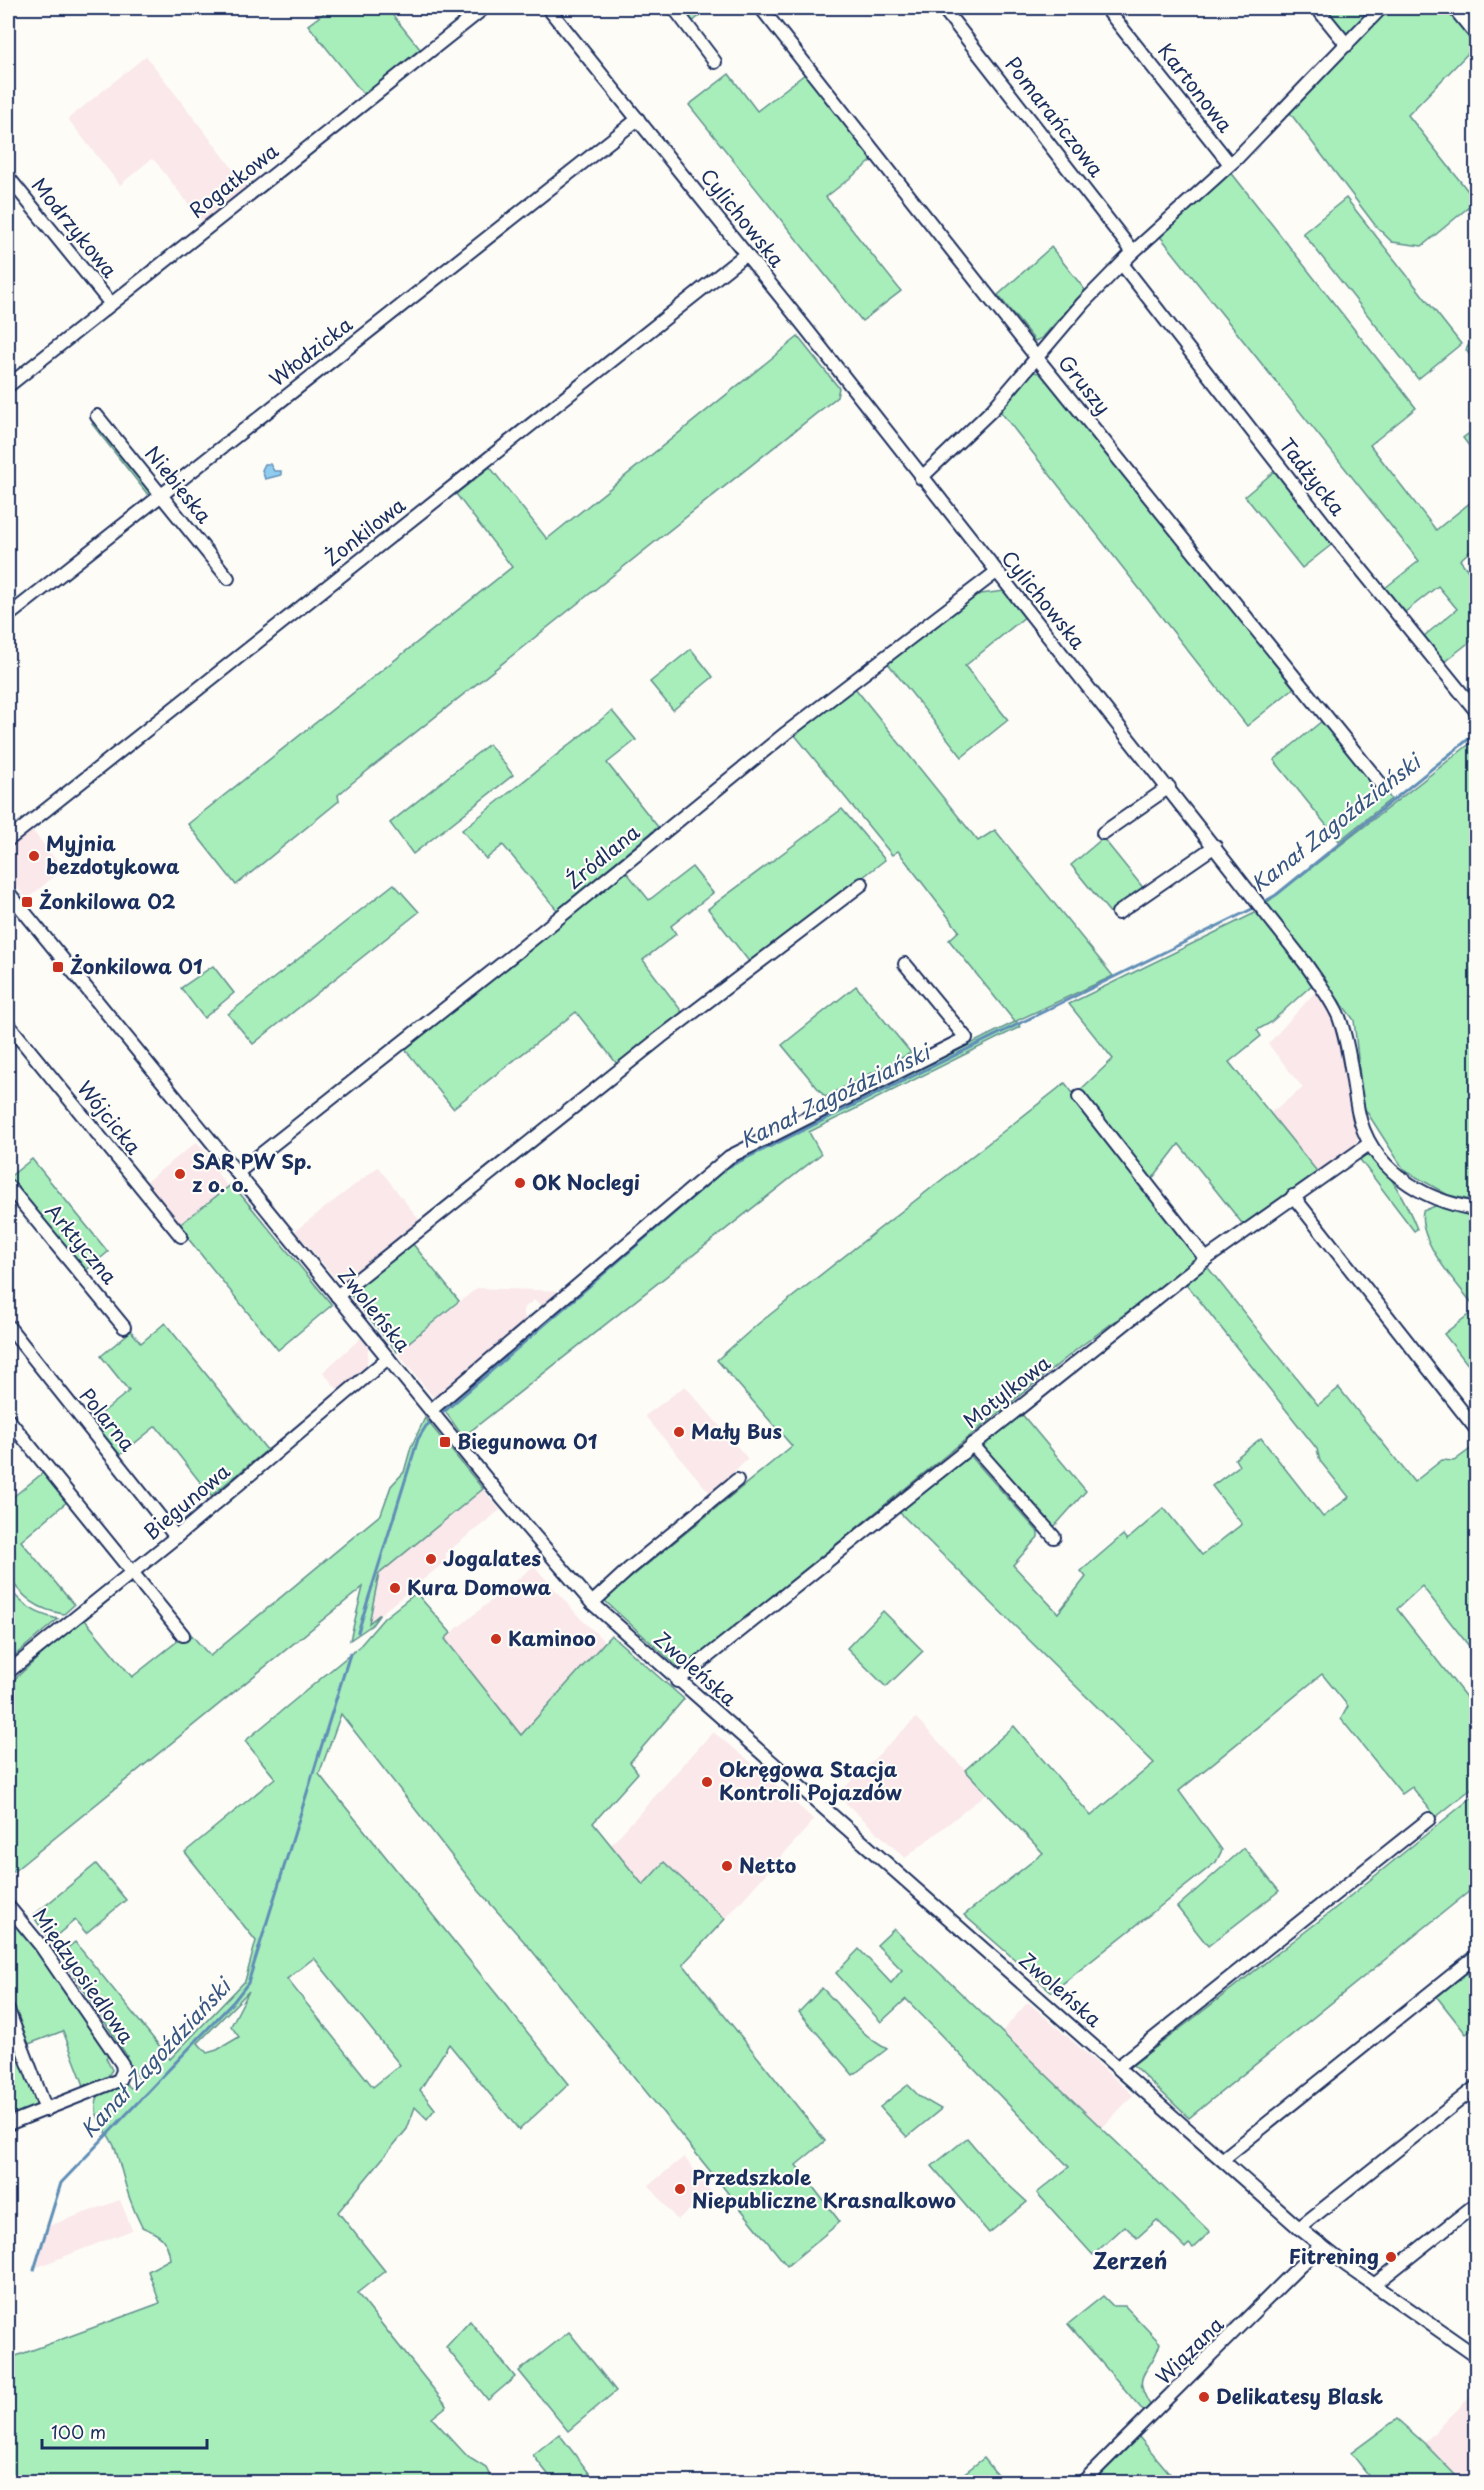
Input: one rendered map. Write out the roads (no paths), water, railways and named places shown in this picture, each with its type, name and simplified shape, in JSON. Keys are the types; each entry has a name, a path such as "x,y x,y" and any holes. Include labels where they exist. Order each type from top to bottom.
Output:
{"street":[{"name":"Rogatkowa","path":"8,386 484,8"},
{"name":"Cylichowska","path":"548,8 746,254 995,573 1169,788 1305,963 1338,1016 1346,1042 1358,1113 1370,1144 1397,1176 1407,1183 1434,1199 1476,1209"},
{"path":"674,8 715,62"},
{"name":"Gruszy","path":"761,8 1037,358 1380,783"},
{"name":"Pomarańczowa","path":"943,8 1133,252"},
{"name":"Kartonowa","path":"1106,8 1230,164"},
{"path":"1317,8 1347,45"},
{"path":"921,478 993,409 1083,303 1133,252 1230,164 1381,8"},
{"path":"1454,8 1476,35"},
{"name":"Włodzicka","path":"8,616 638,119"},
{"name":"Modrzykowa","path":"8,177 111,304"},
{"name":"Żonkilowa","path":"8,840 746,254"},
{"name":"Tadżycka","path":"1122,264 1323,522 1476,711"},
{"name":"Niebieska","path":"98,416 228,578"},
{"name":"Źródlana","path":"237,1173 518,951 786,733 995,573"},
{"path":"1103,834 1169,788"},
{"path":"1118,913 1215,846"},
{"path":"337,1296 661,1036 862,884"},
{"name":"Zwoleńska","path":"8,892 435,1416 592,1603 677,1681 1299,2228 1374,2285 1476,2356"},
{"path":"435,1416 729,1157 966,1038 905,964"},
{"name":"Wójcicka","path":"8,1024 181,1236"},
{"path":"1079,1097 1206,1259"},
{"name":"Motylkowa","path":"677,1681 1206,1259 1370,1144"},
{"name":"Arktyczna","path":"8,1186 124,1327"},
{"path":"1293,1196 1476,1429"},
{"name":"Polarna","path":"8,1326 176,1537"},
{"name":"Biegunowa","path":"8,1672 79,1612 176,1537 388,1358"},
{"path":"8,1419 183,1635"},
{"path":"972,1444 1054,1537"},
{"path":"592,1603 629,1569 737,1480"},
{"path":"1118,2067 1430,1819"},
{"name":"Międzyosiedlowa","path":"8,1906 41,1946 122,2064 123,2071 118,2080 46,2110"},
{"path":"1223,2159 1476,1956"},
{"path":"8,2010 46,2110 8,2124"},
{"path":"1299,2228 1476,2087"},
{"path":"1374,2285 1476,2204"},
{"name":"Wiązana","path":"1083,2482 1321,2245"}],"water":[{"path":"265,464 270,464 274,471 281,471 281,475 265,479 262,470"}],"waterway":[{"name":"Kanał Zagoździański","path":"1262,903 1276,895 1476,733"},
{"name":"Kanał Zagoździański","path":"440,1415 726,1168 1256,907"},
{"name":"Kanał Zagoździański","path":"358,1632 418,1439 426,1426 435,1419"},
{"name":"Kanał Zagoździański","path":"34,2270 61,2183 234,2001 248,1983 350,1654"}],"place":[{"name":"Myjnia bezdotykowa","path":"34,856"},
{"name":"Żonkilowa 02","path":"27,902"},
{"name":"Żonkilowa 01","path":"58,967"},
{"name":"SAR PW Sp. z o. o.","path":"180,1174"},
{"name":"OK Noclegi","path":"520,1183"},
{"name":"Mały Bus","path":"679,1432"},
{"name":"Biegunowa 01","path":"445,1442"},
{"name":"Jogalates","path":"431,1559"},
{"name":"Kura Domowa","path":"395,1588"},
{"name":"Kaminoo","path":"496,1639"},
{"name":"Okręgowa Stacja Kontroli Pojazdów","path":"707,1782"},
{"name":"Netto","path":"727,1866"},
{"name":"Przedszkole Niepubliczne Krasnalkowo","path":"680,2189"},
{"name":"Fitrening","path":"1391,2257"},
{"name":"Delikatesy Blask","path":"1204,2397"}],"district":[{"name":"Zerzeń","path":"1130,2261"}]}
